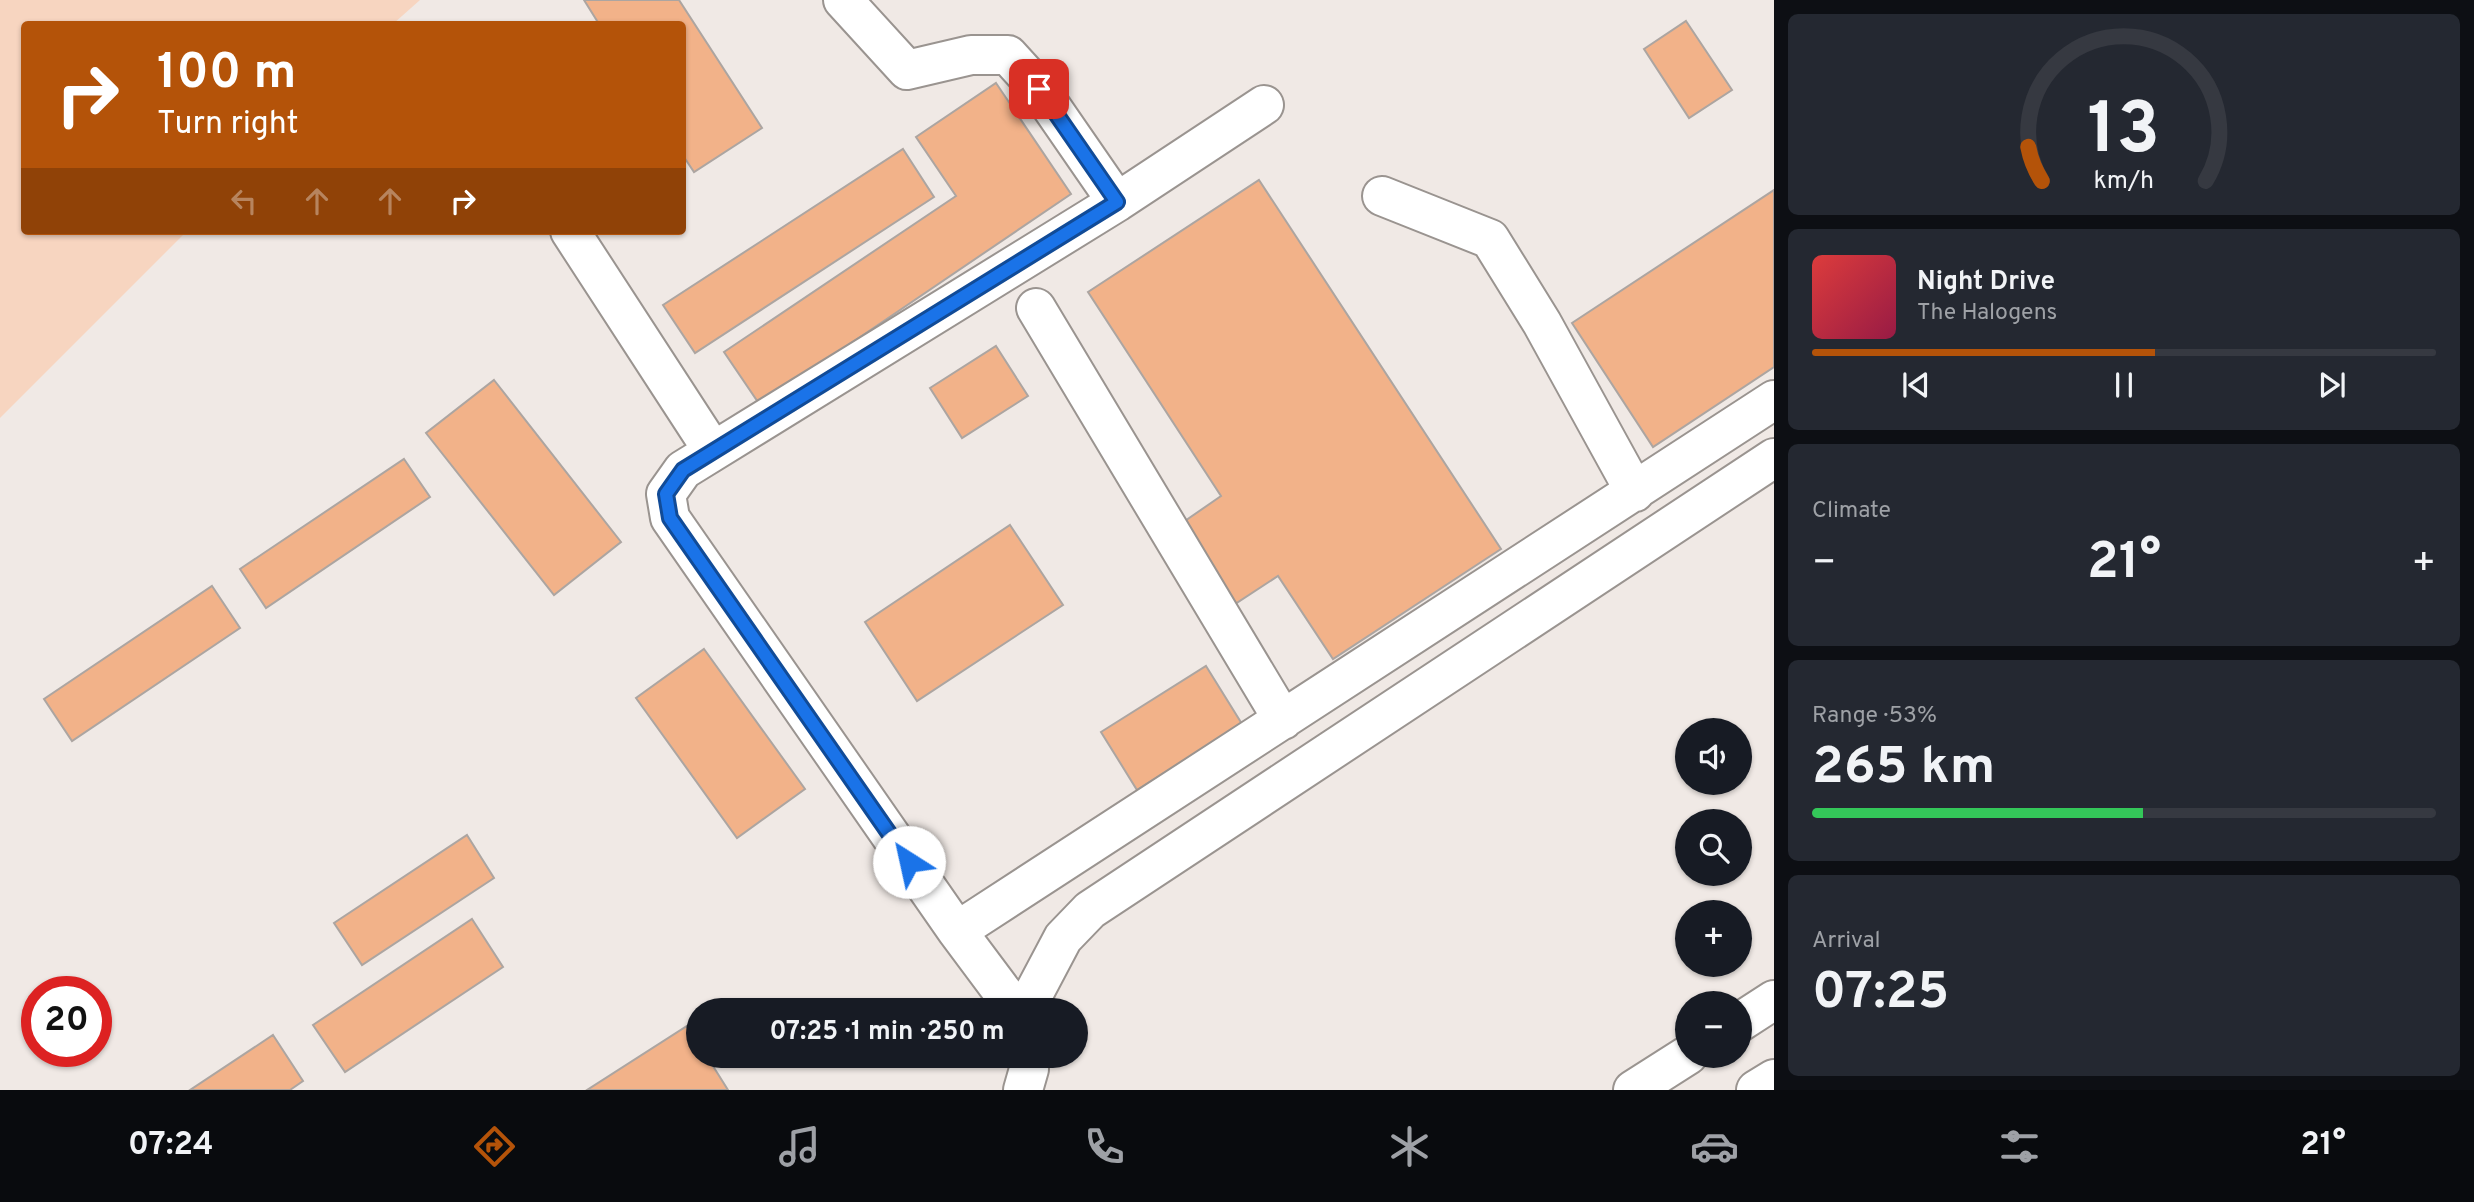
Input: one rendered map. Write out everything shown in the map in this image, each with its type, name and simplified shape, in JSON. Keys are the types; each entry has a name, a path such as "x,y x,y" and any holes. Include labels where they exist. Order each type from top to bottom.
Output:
{"main road":[{"path":"843,0 906,70 971,55 1008,55 1039,89 1117,202"},
{"path":"1007,998 957,931 670,518 666,494 683,470 1117,202 1264,105"},
{"path":"1382,196 1490,239 1542,323 1635,492"},
{"path":"573,235 713,452"},
{"path":"1036,308 1283,720"},
{"path":"957,931 1774,400"},
{"path":"1031,998 1063,938 1090,910 1774,458"},
{"path":"1752,1014 1774,1000"},
{"path":"1633,1090 1675,1063"},
{"path":"1023,1090 1029,1068"},
{"path":"1756,1090 1774,1079"}],"shaded area":[{"path":"0,0 420,0 396,21 21,21 21,235 183,235 0,418"}],"building":[{"path":"584,0 679,0 762,128 694,172 686,160 686,21 597,21"},
{"path":"1686,21 1732,90 1689,118 1644,49"},
{"path":"996,83 1071,194 760,405 724,352 956,196 916,137"},
{"path":"903,149 934,197 695,353 663,305"},
{"path":"1259,180 1501,549 1333,659 1278,576 1235,604 1182,523 1221,496 1088,292"},
{"path":"1774,190 1774,367 1653,447 1572,323"},
{"path":"996,346 1028,396 962,438 930,388"},
{"path":"494,380 621,542 554,595 426,433"},
{"path":"404,459 430,497 266,608 240,569"},
{"path":"1010,525 1063,605 917,701 865,622"},
{"path":"212,586 240,628 72,741 44,699"},
{"path":"704,649 805,789 737,838 636,698"},
{"path":"1206,666 1242,724 1137,790 1101,732"},
{"path":"467,835 494,878 362,965 334,923"},
{"path":"472,919 503,967 345,1072 313,1025"},
{"path":"686,1027 686,1068 714,1068 728,1090 587,1090"},
{"path":"273,1035 303,1081 290,1090 190,1090"}],"route":[{"path":"909,862 670,518 666,494 683,470 1117,202 1039,89"}]}
